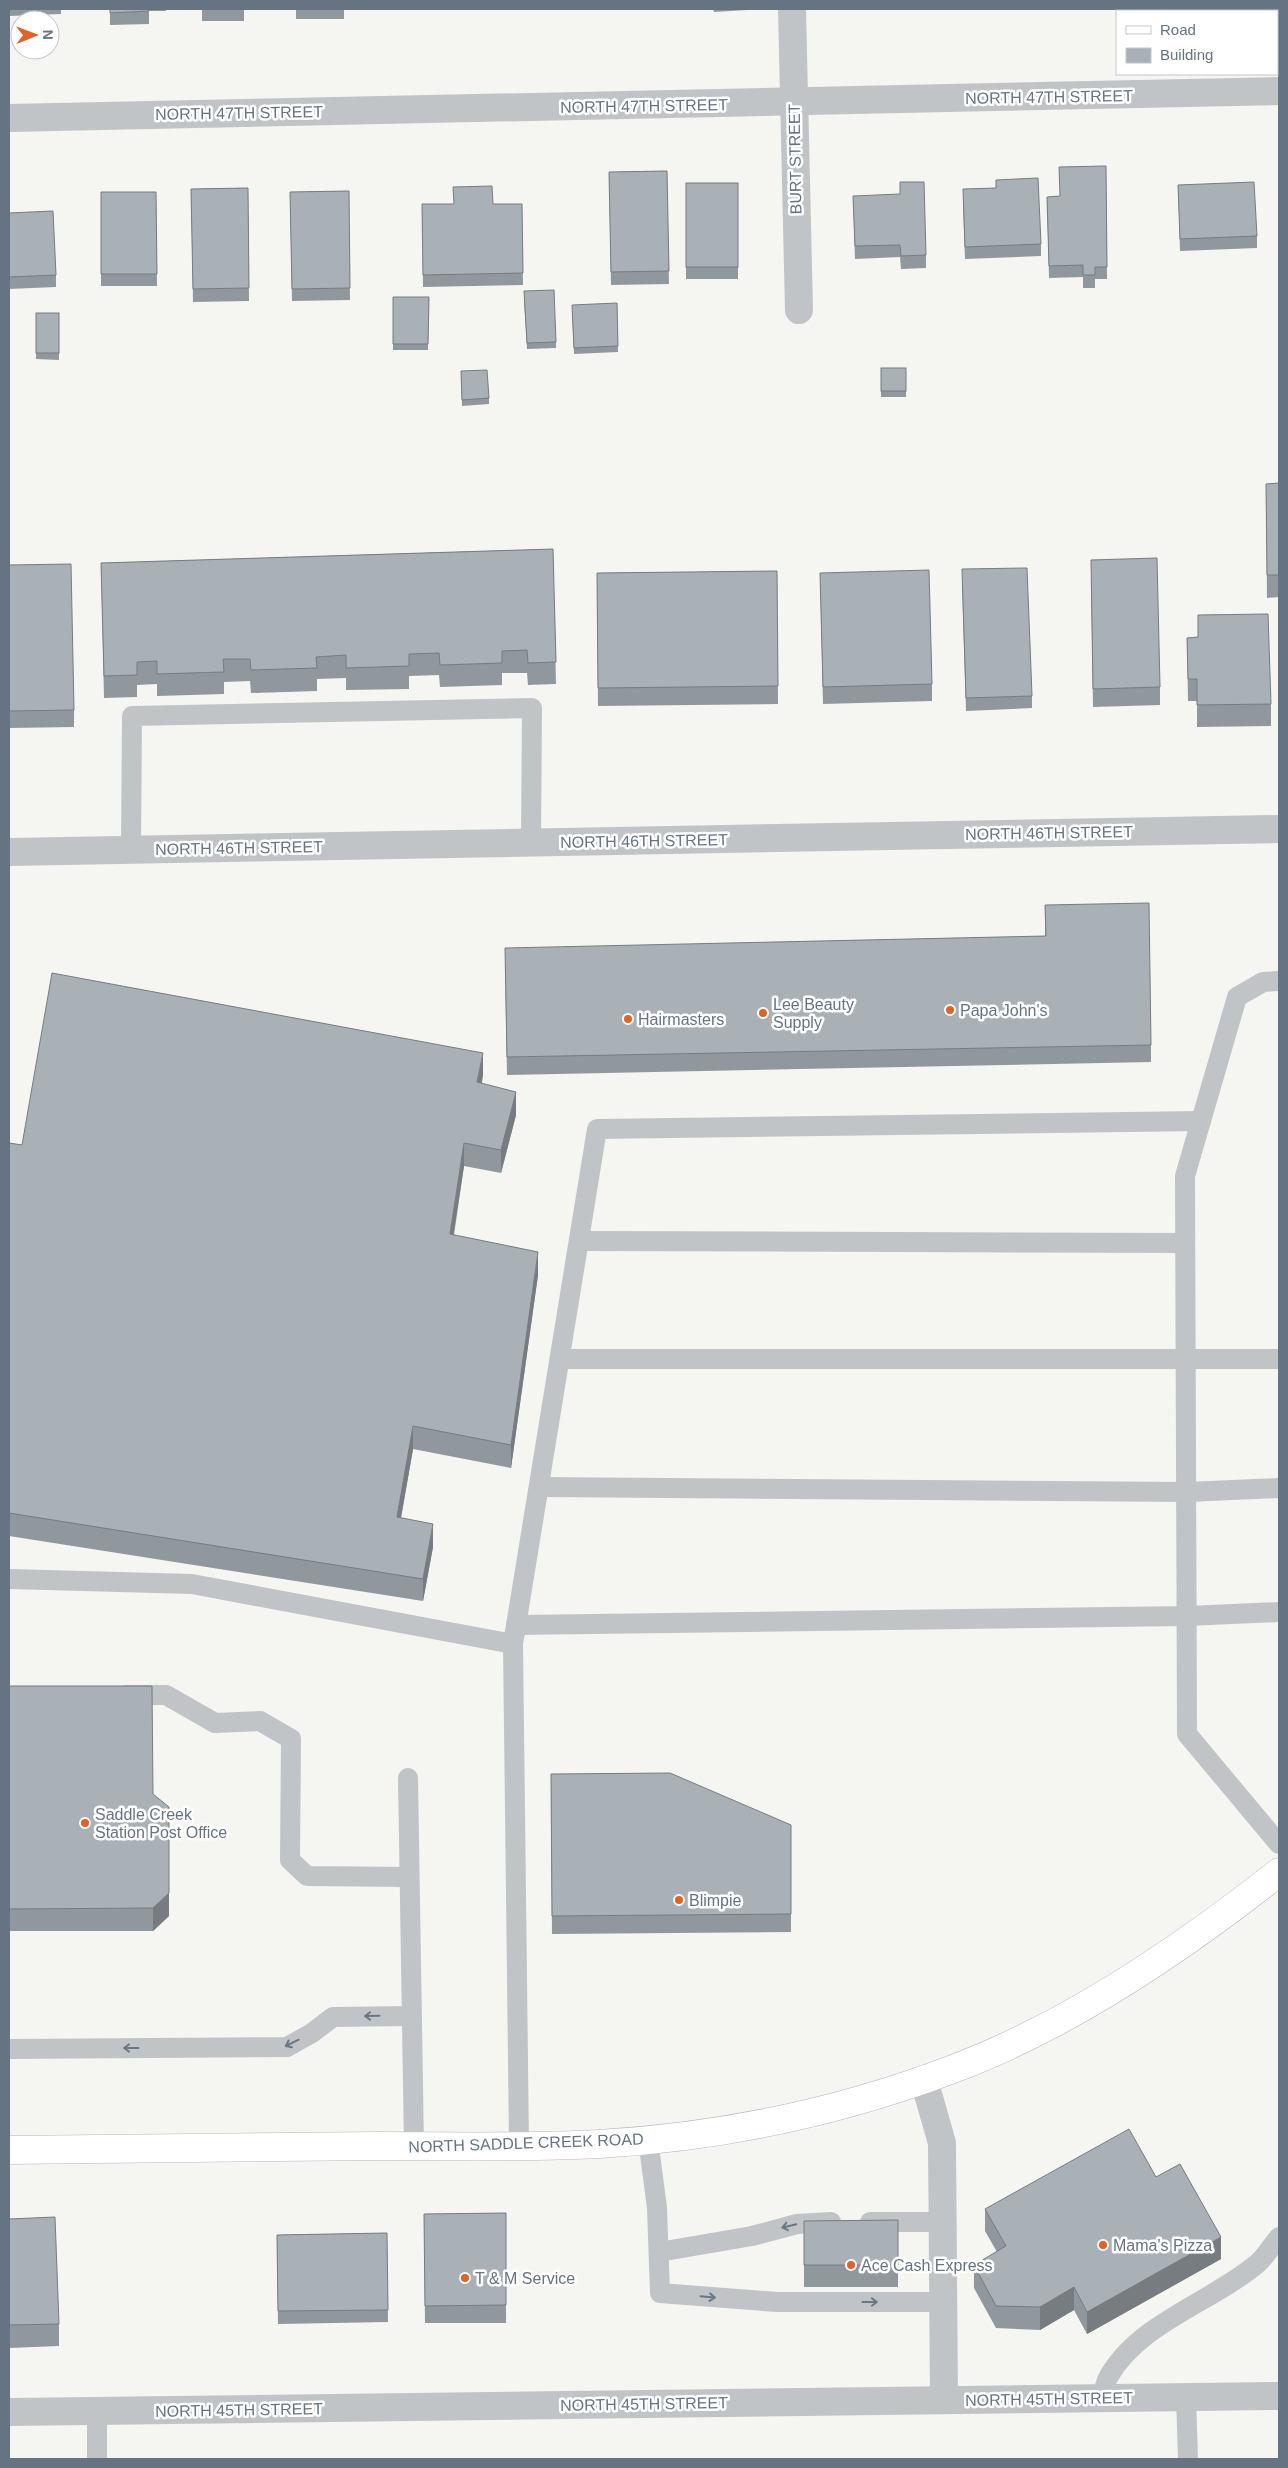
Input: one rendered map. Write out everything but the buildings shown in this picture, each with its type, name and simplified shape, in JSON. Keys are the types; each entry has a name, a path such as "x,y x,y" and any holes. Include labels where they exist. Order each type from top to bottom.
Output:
{"main road":[{"name":"NORTH SADDLE CREEK ROAD","path":"9,2150 594,2144 740,2127 810,2113 924,2080 1009,2044 1081,2007 1133,1976 1212,1925 1279,1872"}],"street":[{"name":"BURT STREET","path":"792,9 799,310"},
{"name":"NORTH 47TH STREET","path":"9,118 1279,92"},
{"name":"NORTH 46TH STREET","path":"9,852 1279,829"},
{"path":"924,2080 942,2144 944,2400"},
{"name":"NORTH 45TH STREET","path":"9,2412 1279,2396"}],"lane":[{"path":"132,850 132,716 532,708 531,843"},
{"path":"1279,981 1263,982 1237,997 1185,1176 1187,1734 1279,1844"},
{"path":"519,2145 515,1635 597,1129 1201,1121"},
{"path":"579,1241 1185,1242"},
{"path":"560,1359 1186,1360 1279,1358"},
{"path":"539,1487 1187,1492 1279,1488"},
{"path":"9,1579 192,1584 515,1635 1279,1612"},
{"path":"107,1695 166,1695 214,1723 260,1722 290,1739 290,1860 307,1876 409,1877"},
{"path":"408,1778 414,2146"},
{"path":"9,2049 286,2047 312,2033 333,2017 411,2016"},
{"path":"648,2139 657,2208 660,2293 777,2302 943,2302"},
{"path":"659,2252 752,2236 797,2224 943,2222"},
{"path":"1102,2398 1108,2377 1125,2355 1156,2328 1209,2298 1259,2263 1279,2236"},
{"path":"1186,2397 1188,2459"},
{"path":"97,2411 97,2459"}],"place":[{"name":"Papa John's","path":"950,1010"},
{"name":"Lee Beauty Supply","path":"763,1013"},
{"name":"Hairmasters","path":"628,1019"},
{"name":"Saddle Creek Station Post Office","path":"85,1823"},
{"name":"Blimpie","path":"679,1900"},
{"name":"Mama's Pizza","path":"1103,2245"},
{"name":"Ace Cash Express","path":"851,2265"},
{"name":"T & M Service","path":"465,2278"}]}
